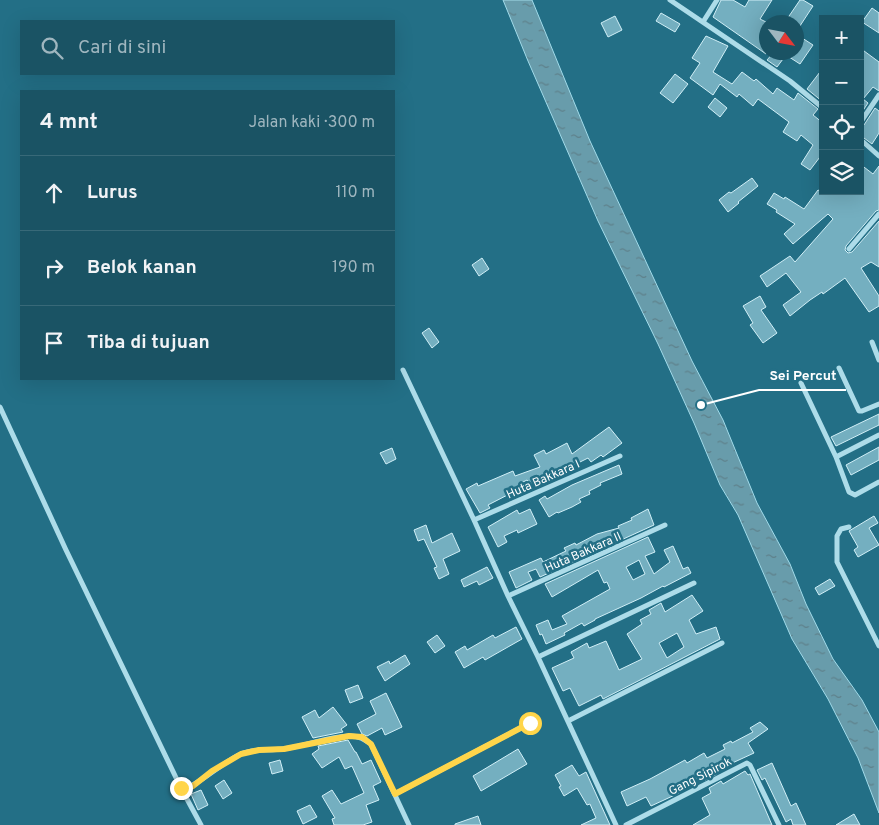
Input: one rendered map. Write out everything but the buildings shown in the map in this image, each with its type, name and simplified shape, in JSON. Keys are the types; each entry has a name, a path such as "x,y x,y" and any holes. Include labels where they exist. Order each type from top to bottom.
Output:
{"street":[{"path":"670,0 790,81 819,105"},
{"path":"703,22 717,0"},
{"path":"864,117 879,95"},
{"path":"864,143 879,156"},
{"path":"849,249 879,214"},
{"path":"872,342 879,360"},
{"path":"839,368 859,410 862,411 879,404"},
{"path":"403,370 616,825"},
{"path":"801,383 836,457 850,492 855,495 879,482"},
{"path":"0,407 66,550 201,825"},
{"path":"836,457 879,435"},
{"name":"Huta Bakkara I","path":"474,520 620,456"},
{"name":"Huta Bakkara II","path":"508,596 665,525"},
{"path":"849,527 841,529 837,536 837,562 876,632 879,646"},
{"path":"538,657 694,583"},
{"path":"568,721 722,643"},
{"path":"395,794 530,723"},
{"path":"182,789 193,786 212,771 241,754 259,750 284,749 349,736 362,737 371,744 409,825"},
{"name":"Gang Sipirok","path":"626,825 747,763 750,765 779,825"}],"water":[{"path":"503,0 532,0 590,141 692,361 723,420 757,503 790,564 806,604 833,659 862,700 879,732 879,813 858,758 828,699 792,639 738,515 720,485 658,344 598,221"}],"place":[{"name":"Sei Percut","path":"701,405"}],"route":[{"path":"181,788 186,789 193,786 212,771 241,754 259,750 284,749 349,736 362,737 371,744 395,794 530,723"}]}
